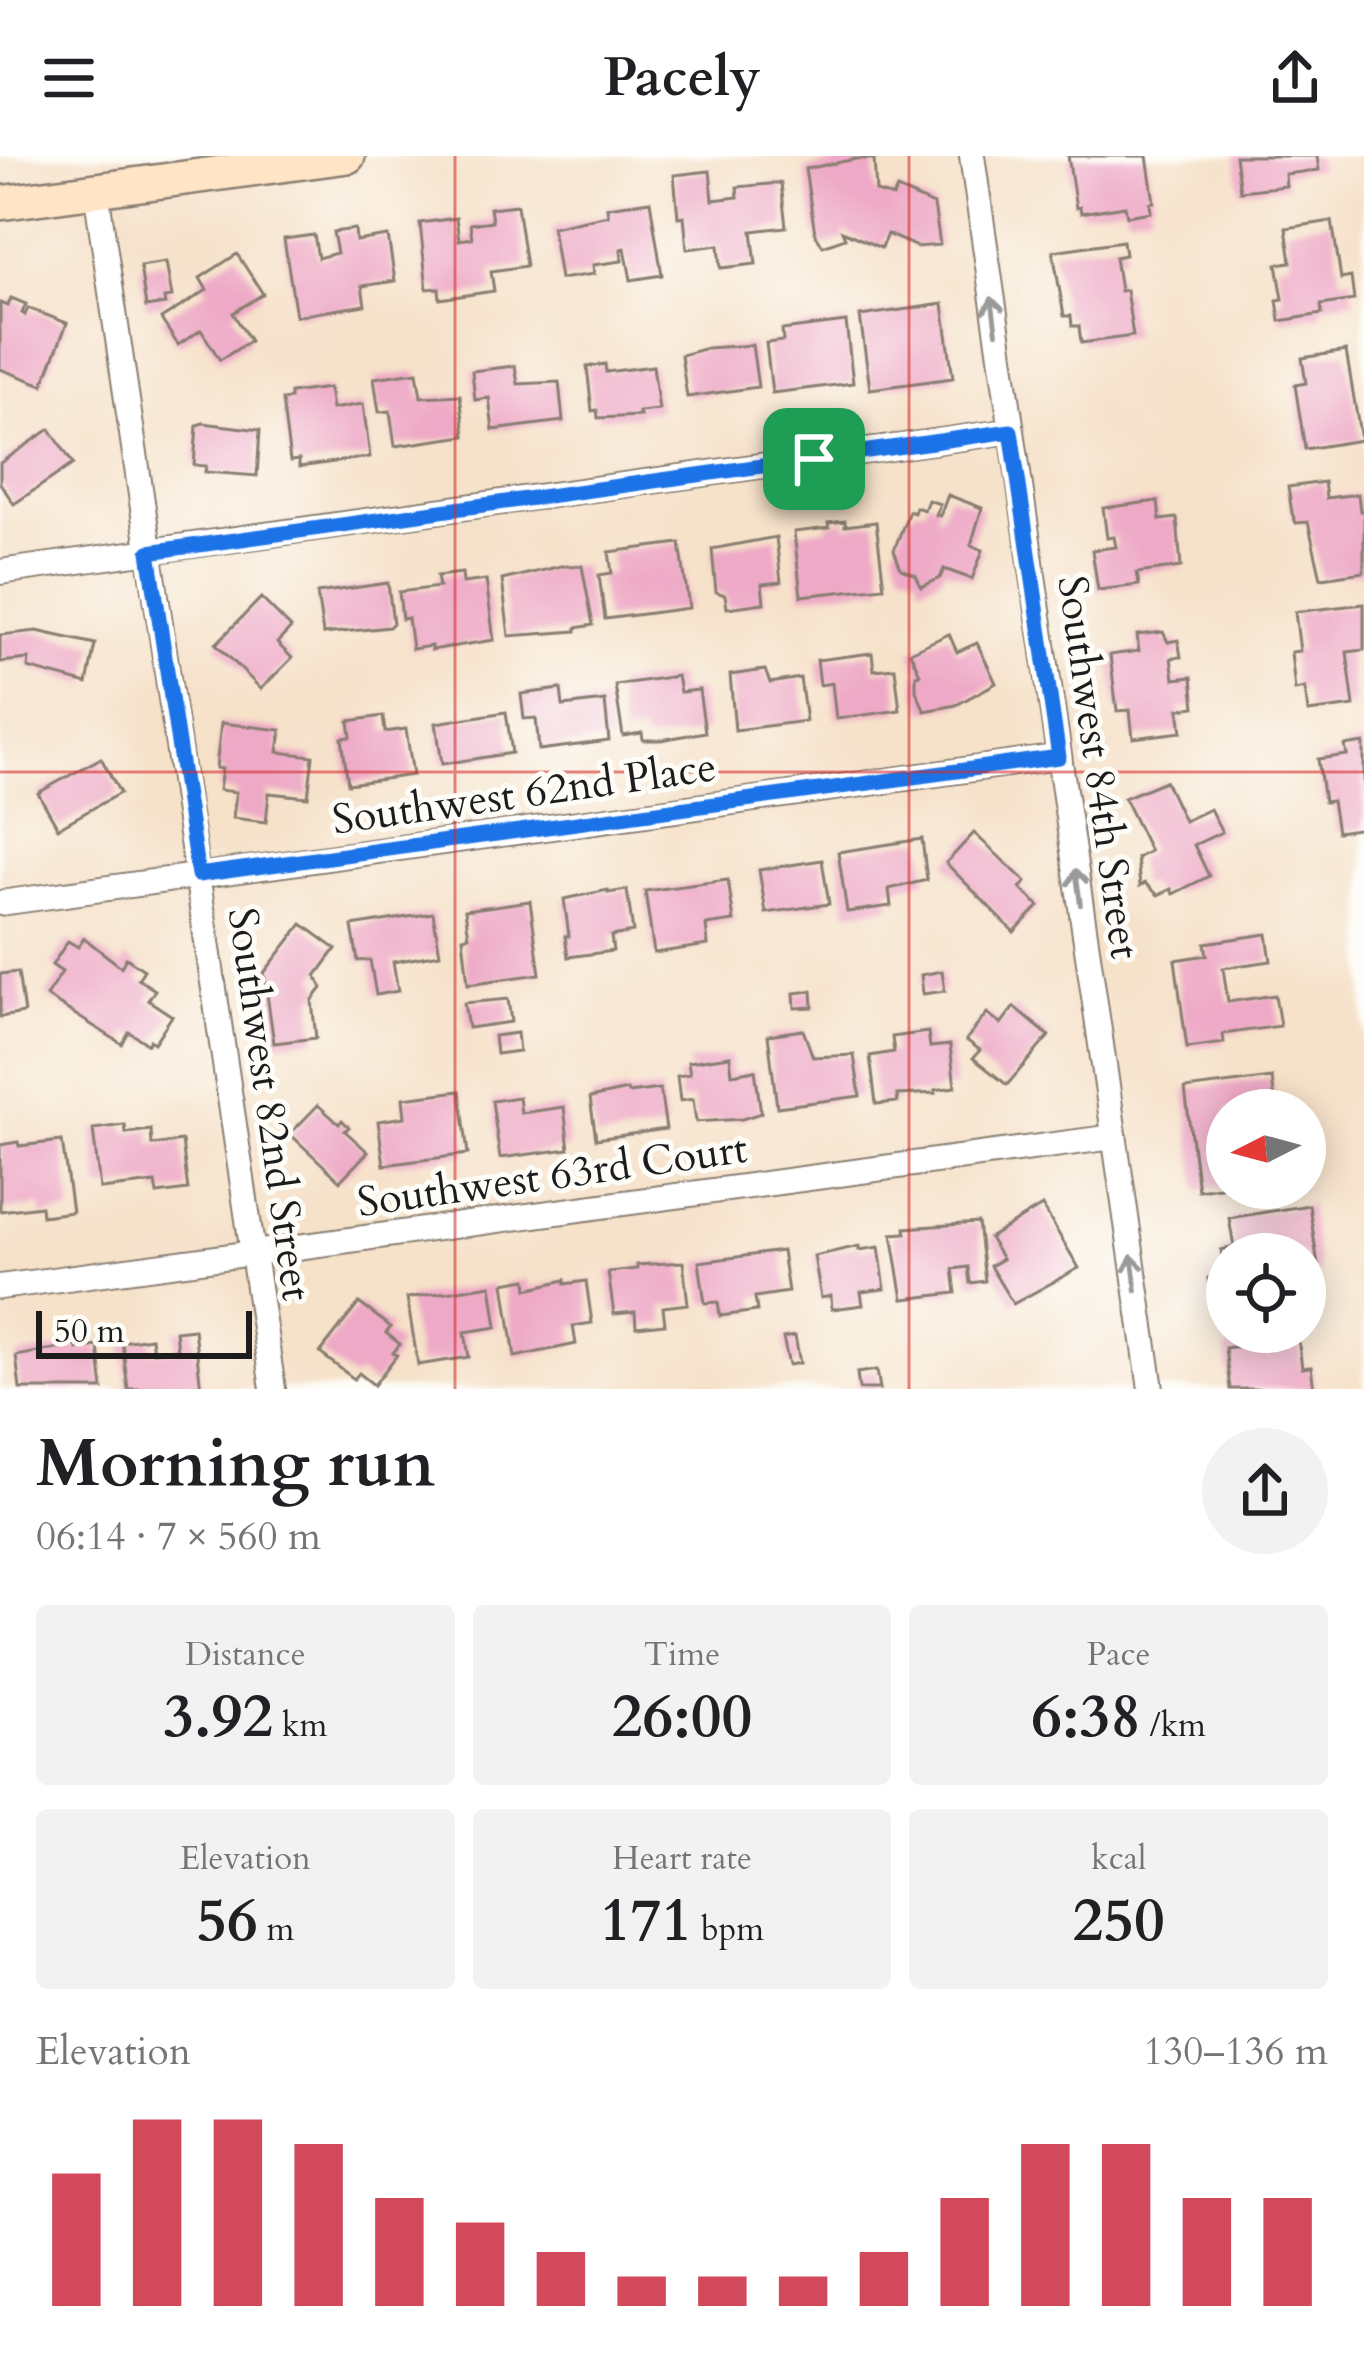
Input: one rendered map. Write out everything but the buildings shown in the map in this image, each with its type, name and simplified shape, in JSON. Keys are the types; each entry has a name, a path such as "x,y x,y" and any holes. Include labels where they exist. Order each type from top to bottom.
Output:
{"street":[{"path":"0,203 348,156"},
{"name":"Southwest 84th Street","path":"972,156 1151,1389"},
{"name":"Southwest 82nd Street","path":"96,190 273,1389"},
{"path":"0,572 1011,431"},
{"name":"Southwest 62nd Place","path":"0,902 1059,757"},
{"name":"Southwest 63rd Court","path":"0,1287 1114,1137"}],"route":[{"path":"1011,431 1059,757 198,875 149,552 814,459 1011,431"}]}
